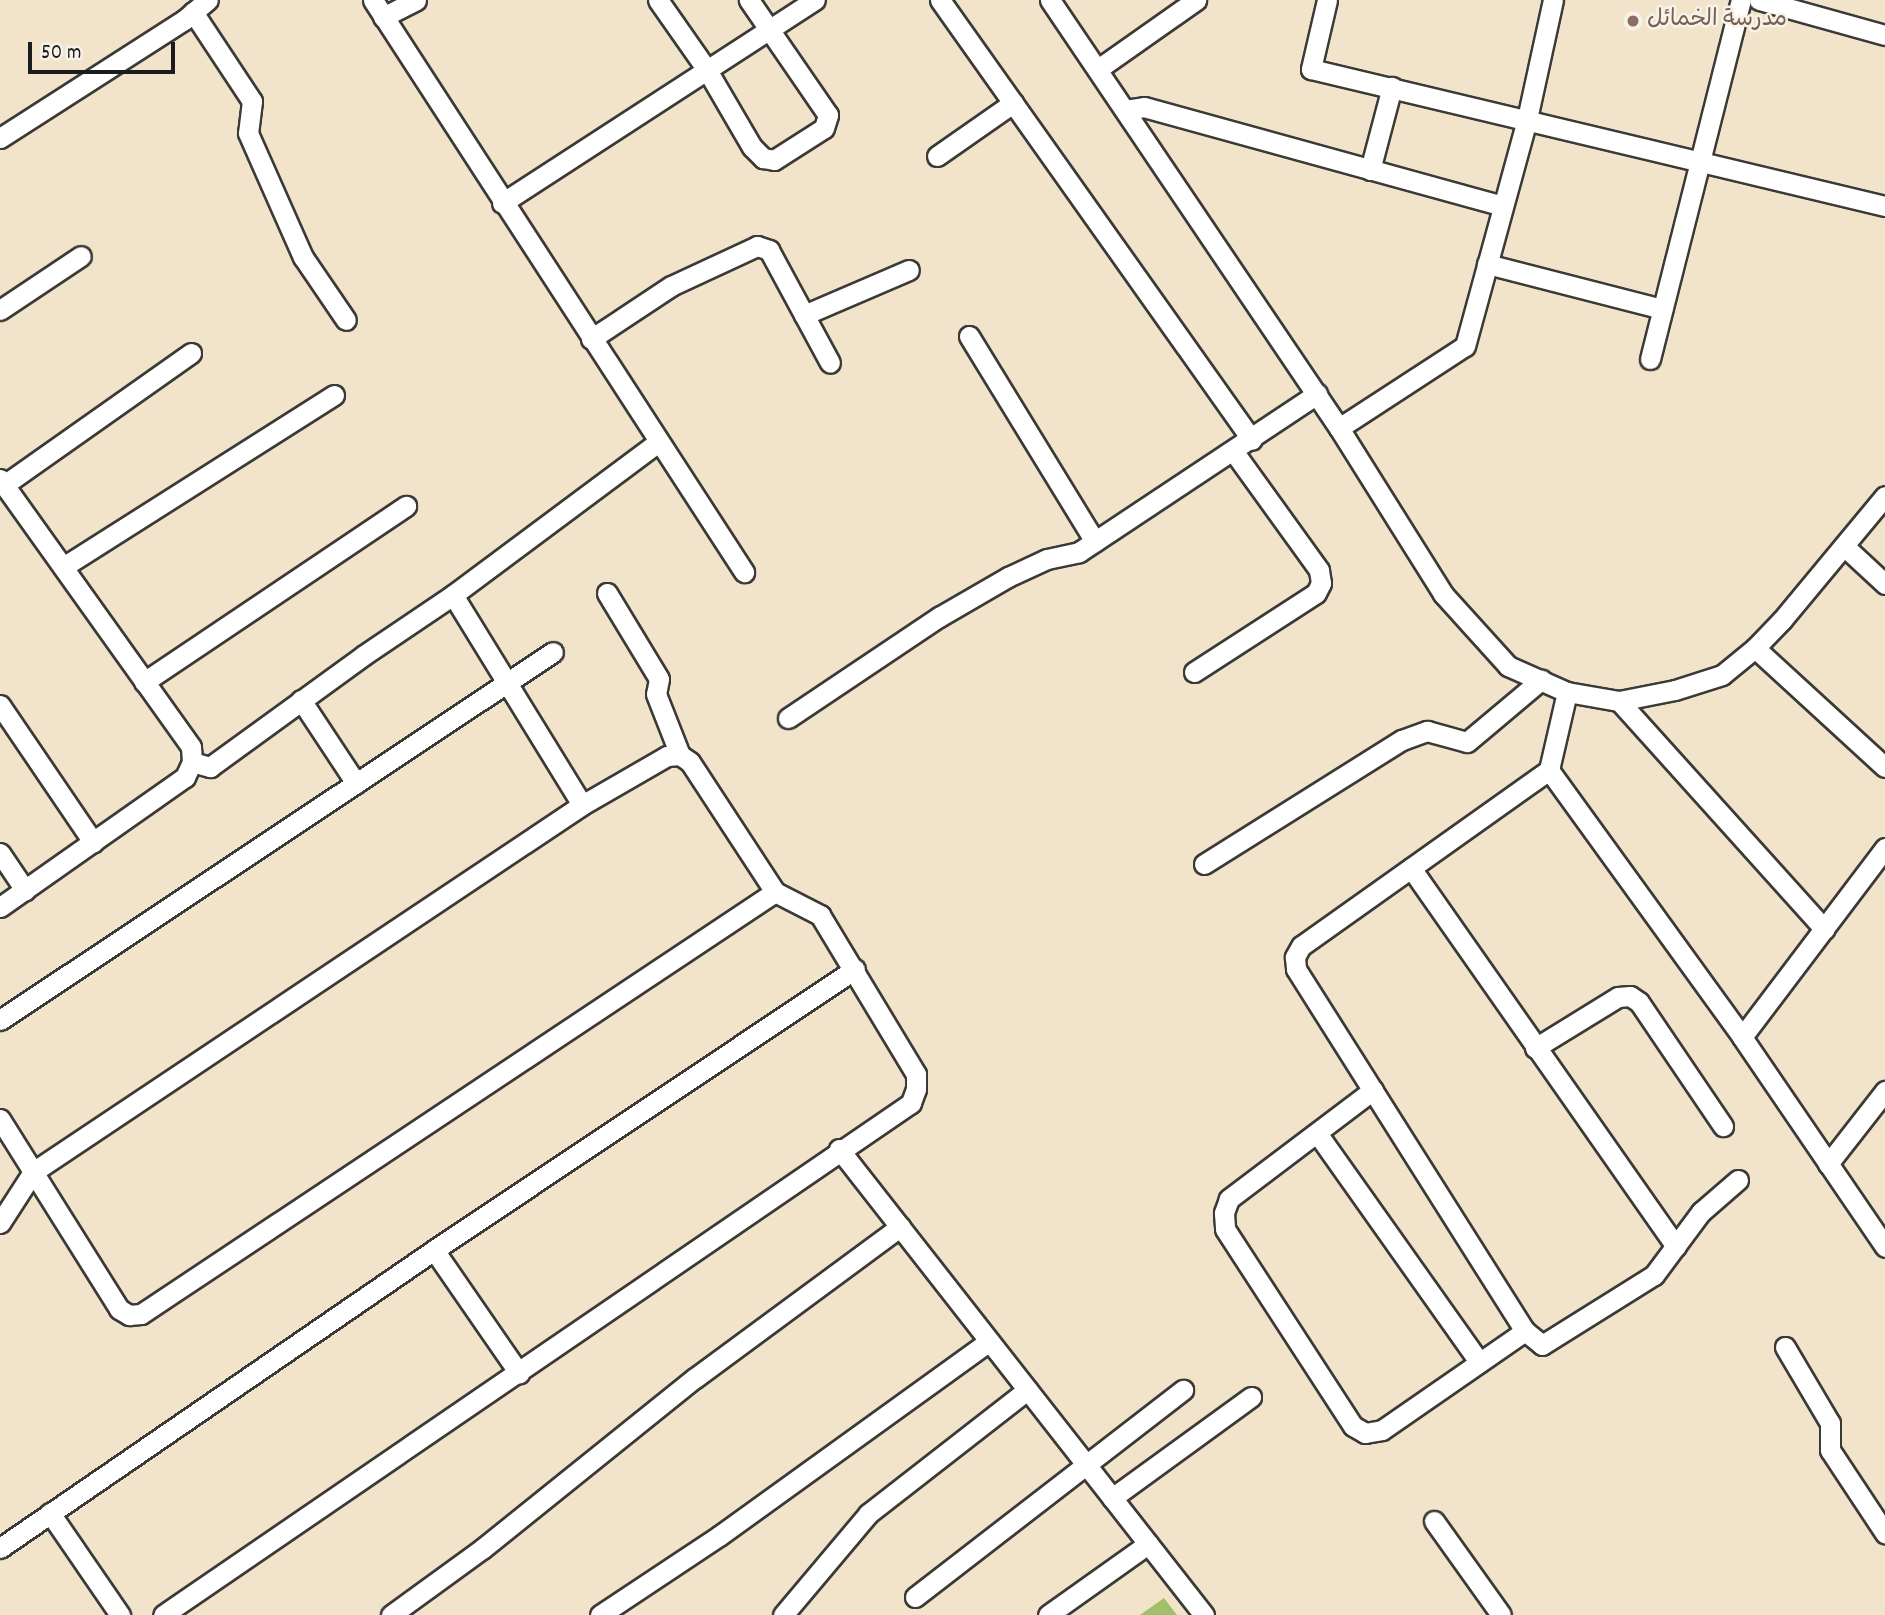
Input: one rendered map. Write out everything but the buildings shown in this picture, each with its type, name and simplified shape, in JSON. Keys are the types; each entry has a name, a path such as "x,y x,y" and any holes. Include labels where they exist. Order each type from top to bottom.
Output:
{"street":[{"path":"373,0 502,203 744,572"},
{"path":"383,17 416,0"},
{"path":"658,0 707,70 752,147 764,158 774,160 824,128 828,116 749,0"},
{"path":"502,203 814,0"},
{"path":"940,0 1252,440"},
{"path":"1051,0 1317,394 1443,594 1508,666 1567,692 1619,701 1675,690 1722,675 1755,648 1885,496"},
{"path":"1098,69 1196,0"},
{"path":"1327,0 1311,69 1885,206"},
{"path":"1339,428 1465,346 1527,119 1553,0"},
{"path":"1650,359 1741,0"},
{"path":"1759,0 1885,35"},
{"path":"0,138 200,6 252,101 248,133 303,257 346,320"},
{"path":"1370,170 1392,87"},
{"path":"937,156 1013,103"},
{"path":"1125,110 1144,107 1503,206"},
{"path":"591,339 671,286 757,246 769,250 830,363"},
{"path":"0,310 81,256"},
{"path":"1487,264 1662,309"},
{"path":"804,315 909,270"},
{"path":"969,336 1095,542"},
{"path":"0,907 185,778 192,762 191,747 2,482 191,353"},
{"path":"788,718 939,617 1008,577 1047,559 1079,552 1234,452 1317,394"},
{"path":"63,567 334,395"},
{"path":"192,762 210,767 301,700 453,595 658,442"},
{"path":"1194,672 1316,593 1321,583 1319,570 1234,452"},
{"path":"144,682 406,506"},
{"path":"1844,546 1885,584"},
{"path":"163,1615 519,1373 839,1149 911,1103 916,1089 916,1074 855,969 820,915 775,892 690,762 680,755 656,694 659,679 607,593"},
{"path":"453,595 582,805"},
{"path":"1755,648 1885,767"},
{"path":"0,1020 553,652"},
{"path":"1205,864 1402,740 1427,732 1467,742 1541,680"},
{"path":"1567,692 1549,771 1301,946 1295,957 1297,969 1525,1331 1542,1345 1654,1275 1701,1212 1738,1180"},
{"path":"301,700 356,783"},
{"path":"1619,701 1824,929"},
{"path":"0,705 93,842"},
{"path":"0,1223 33,1172 582,805 667,756 680,755"},
{"path":"1549,771 1742,1037 1885,1247"},
{"path":"1742,1037 1885,848"},
{"path":"0,853 24,890"},
{"path":"1411,868 1676,1246"},
{"path":"0,1119 119,1309 129,1315 141,1314 775,892"},
{"path":"0,1548 434,1250 855,969"},
{"path":"1535,1048 1618,997 1630,996 1639,1002 1723,1126"},
{"path":"1373,1090 1229,1199 1224,1213 1225,1229 1353,1426 1365,1433 1382,1430 1525,1331"},
{"path":"1828,1164 1885,1091"},
{"path":"1317,1133 1479,1362"},
{"path":"839,1149 1203,1615"},
{"path":"391,1615 482,1549 695,1378 901,1227"},
{"path":"434,1250 519,1373"},
{"path":"600,1615 719,1536 989,1341"},
{"path":"1785,1347 1830,1423 1830,1450 1885,1533"},
{"path":"783,1615 868,1514 1027,1390"},
{"path":"915,1597 1183,1390"},
{"path":"1112,1498 1251,1397"},
{"path":"50,1513 120,1615"},
{"path":"1434,1521 1501,1615"},
{"path":"1048,1615 1148,1544"}],"green space":[{"path":"1164,1598 1177,1615 1140,1615"}],"place":[{"name":"مدرسة الخمائل","path":"1633,21"}]}
